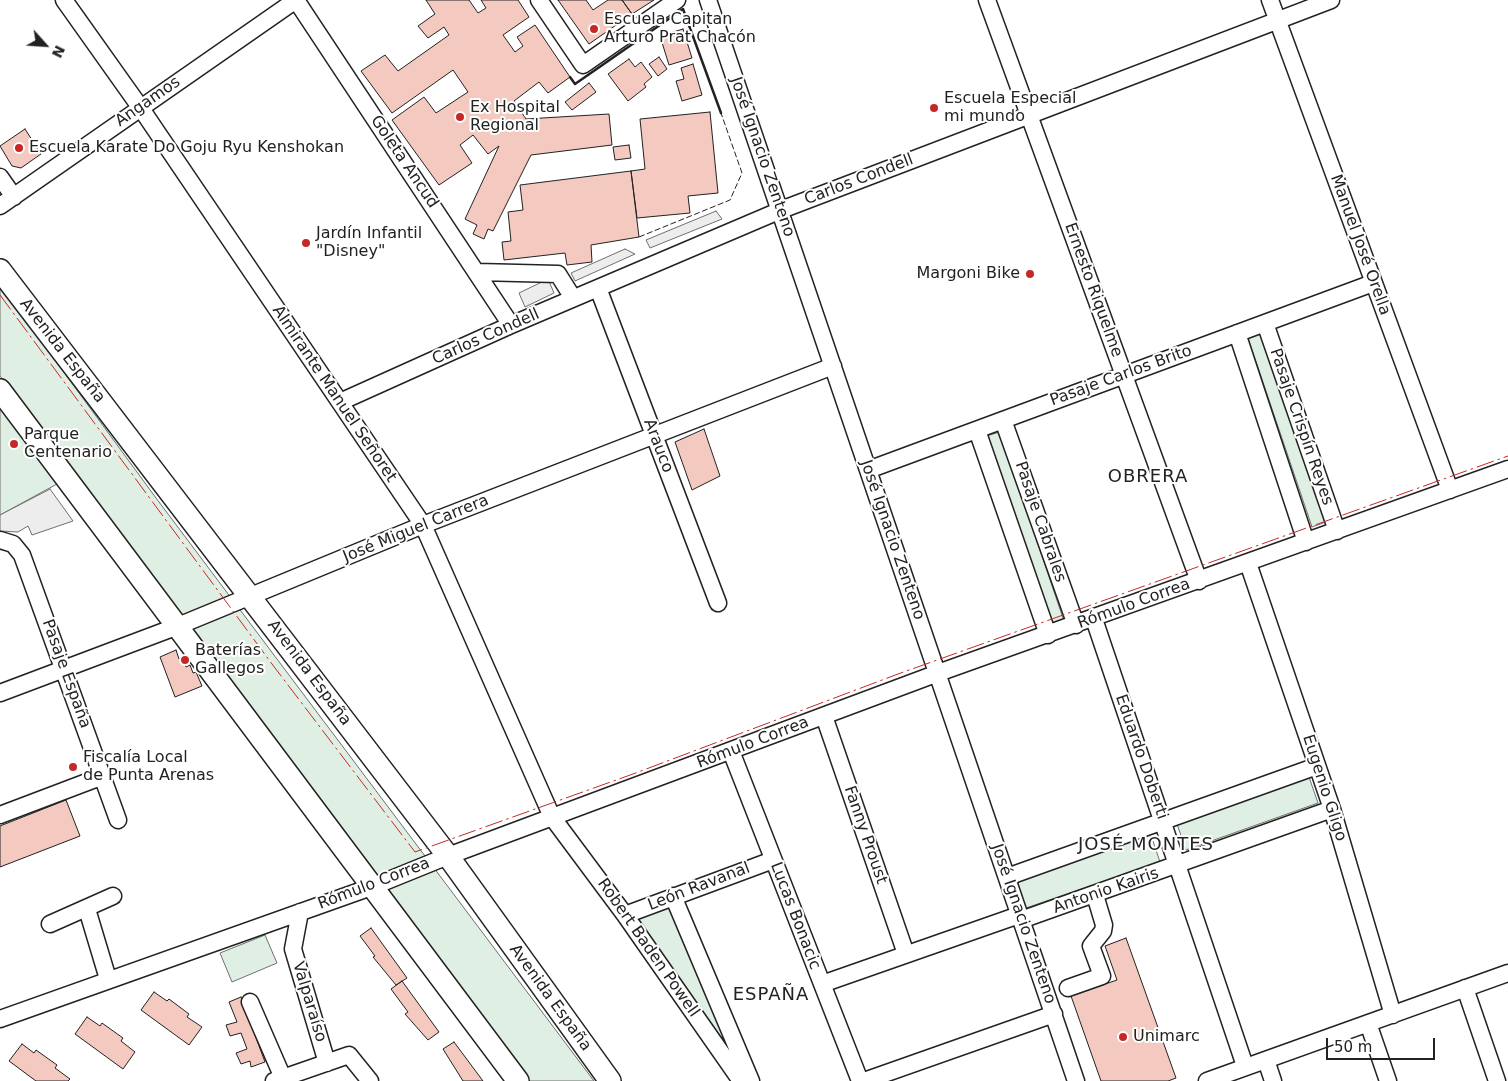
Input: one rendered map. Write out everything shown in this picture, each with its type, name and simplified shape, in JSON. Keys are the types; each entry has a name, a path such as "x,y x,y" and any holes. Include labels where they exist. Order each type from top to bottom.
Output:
{"main road":[{"name":"Avenida España","path":"0,270 448,856 610,1081"},
{"path":"0,390 374,886 518,1081"}],"street":[{"name":"Almirante Manuel Señoret","path":"64,0 140,107 423,525 552,817"},
{"name":"Angamos","path":"7,201 296,0"},
{"name":"Goleta Ancud","path":"296,0 511,325"},
{"path":"540,0 584,65 677,0"},
{"name":"José Ignacio Zenteno","path":"708,0 1076,1081"},
{"name":"Ernesto Riquelme","path":"987,0 1199,581"},
{"name":"Manuel José Orella","path":"1270,0 1450,490"},
{"name":"Carlos Condell","path":"340,402 573,298 781,210 1331,0"},
{"path":"0,177 7,201"},
{"path":"477,272 558,274 573,298"},
{"name":"Pasaje Carlos Brito","path":"868,470 1373,283"},
{"name":"Arauco","path":"598,288 718,603"},
{"name":"Pasaje Crispín Reyes","path":"1265,323 1337,531"},
{"name":"Pasaje Crispín Reyes","path":"1237,333 1306,542"},
{"name":"José Miguel Carrera","path":"0,693 178,626 423,525 833,366"},
{"name":"Pasaje Cabrales","path":"1003,420 1076,625"},
{"name":"Pasaje Cabrales","path":"977,430 1048,635"},
{"name":"Rómulo Correa","path":"0,1019 108,979 374,886 448,856 938,673 1094,619 1508,469"},
{"name":"Pasaje España","path":"0,540 13,544 22,555 65,669 118,820"},
{"name":"Eugenio Gligo","path":"1248,563 1318,766 1393,1015"},
{"name":"Eduardo Doberti","path":"1094,619 1245,1066"},
{"name":"Fanny Proust","path":"824,716 906,954"},
{"name":"Lucas Bonacic","path":"731,751 862,1081"},
{"path":"1006,877 1318,766"},
{"path":"0,815 103,776"},
{"name":"Antonio Kairis","path":"822,984 906,954 1094,895 1332,810"},
{"name":"Robert Baden Powell","path":"552,817 625,915 741,1081"},
{"name":"León Ravanal","path":"625,915 773,860"},
{"path":"1068,988 1102,976 1091,946 1103,931 1104,925 1094,895"},
{"path":"50,924 87,910 113,896"},
{"path":"672,896 751,1081"},
{"path":"87,910 108,979"},
{"name":"Valparaíso","path":"300,912 294,949 327,1063"},
{"path":"1207,1081 1508,973"},
{"path":"1465,988 1497,1081"},
{"path":"250,1002 286,1078 349,1055 370,1081"},
{"path":"862,1081 1054,1014"},
{"path":"1368,1023 1388,1081"},
{"path":"1266,1060 1273,1081"}],"green space":[{"path":"0,285 156,498 594,1081 523,1081 0,376"},
{"path":"1263,333 1326,522 1312,527 1248,338"},
{"name":"Parque Centenario","path":"0,405 57,484 0,515"},
{"path":"1000,432 1064,621 1050,625 986,436"},
{"path":"1309,777 1318,803 1186,850 1177,824"},
{"path":"1150,832 1160,862 1026,908 1016,878"},
{"path":"669,906 734,1062 637,920"},
{"path":"265,935 277,963 232,982 220,953"}],"shaded area":[{"path":"716,211 722,219 650,248 646,240"},
{"path":"625,249 635,254 575,281 571,273"},
{"path":"548,279 554,293 525,307 519,293"},
{"path":"50,489 73,521 32,535 28,526 18,532 0,531 0,515"}],"building":[{"name":"Ex Hospital Regional","path":"426,0 469,0 478,13 486,8 481,0 518,0 529,17 503,35 515,52 523,46 517,37 535,25 570,77 548,93 539,82 514,101 526,119 609,114 612,145 531,155 493,231 488,229 484,239 473,234 477,225 465,219 499,146 488,154 473,135 460,145 472,163 439,185 392,120 424,97 436,113 468,92 453,70 392,113 361,71 385,55 398,71 449,35 444,27 428,38 418,26 435,14"},
{"path":"558,0 586,0 593,10 608,0 622,0 632,14 589,44"},
{"path":"622,0 654,0 632,14"},
{"path":"683,29 692,58 669,65 660,36"},
{"path":"659,57 667,69 658,76 649,64"},
{"path":"629,59 635,67 641,62 652,77 644,84 646,87 628,101 608,74"},
{"path":"693,64 702,95 682,101 676,81 684,79 681,68"},
{"path":"589,83 596,92 572,110 565,102"},
{"path":"710,112 718,193 688,196 690,213 637,218 631,171 645,169 640,119"},
{"name":"Escuela Karate Do Goju Ryu Kenshokan","path":"25,129 41,154 21,168 12,166 0,146"},
{"path":"629,145 631,158 615,160 613,147"},
{"path":"631,171 639,237 591,245 592,262 567,265 565,253 504,260 502,242 511,241 508,212 523,210 520,185"},
{"path":"704,429 720,476 692,490 675,442"},
{"path":"176,650 179,659 183,657 186,667 190,665 193,673 196,672 202,686 175,697 160,657"},
{"path":"66,800 80,836 0,867 0,826"},
{"path":"371,928 407,978 396,985 373,957 375,956 360,936"},
{"name":"Unimarc","path":"1126,938 1176,1078 1168,1081 1101,1081 1071,996 1117,980 1105,946"},
{"path":"402,981 439,1032 428,1040 405,1014 408,1012 391,989"},
{"path":"154,992 167,1001 169,999 189,1014 187,1017 202,1027 189,1045 141,1010"},
{"path":"241,997 265,1062 251,1067 250,1061 241,1064 236,1053 247,1049 241,1033 230,1036 226,1025 237,1022 229,1002"},
{"path":"87,1017 100,1026 102,1023 123,1038 121,1041 135,1052 123,1069 75,1034"},
{"path":"454,1042 483,1081 463,1081 443,1049"},
{"path":"22,1044 34,1053 36,1050 57,1065 55,1068 70,1079 68,1081 36,1081 9,1061"}],"fence":[{"path":"639,237 730,200 742,173 721,113"}],"wall":[{"path":"570,77 575,84 683,9 721,113"}],"power":[{"path":"0,295 272,664 415,852 633,774 898,674 1508,456"}],"place":[{"name":"Escuela Capitan Arturo Prat Chacón","path":"594,29"},
{"name":"Escuela Especial mi mundo","path":"934,108"},
{"name":"Ex Hospital Regional","path":"460,117"},
{"name":"Escuela Karate Do Goju Ryu Kenshokan","path":"19,148"},
{"name":"Jardín Infantil \"Disney\"","path":"306,243"},
{"name":"Margoni Bike","path":"1030,274"},
{"name":"Parque Centenario","path":"14,444"},
{"name":"Baterías Gallegos","path":"185,660"},
{"name":"Fiscalía Local de Punta Arenas","path":"73,767"},
{"name":"Unimarc","path":"1123,1037"}],"district":[{"name":"OBRERA","path":"1148,477"},
{"name":"JOSÉ MONTES","path":"1146,845"},
{"name":"ESPAÑA","path":"771,995"}]}
